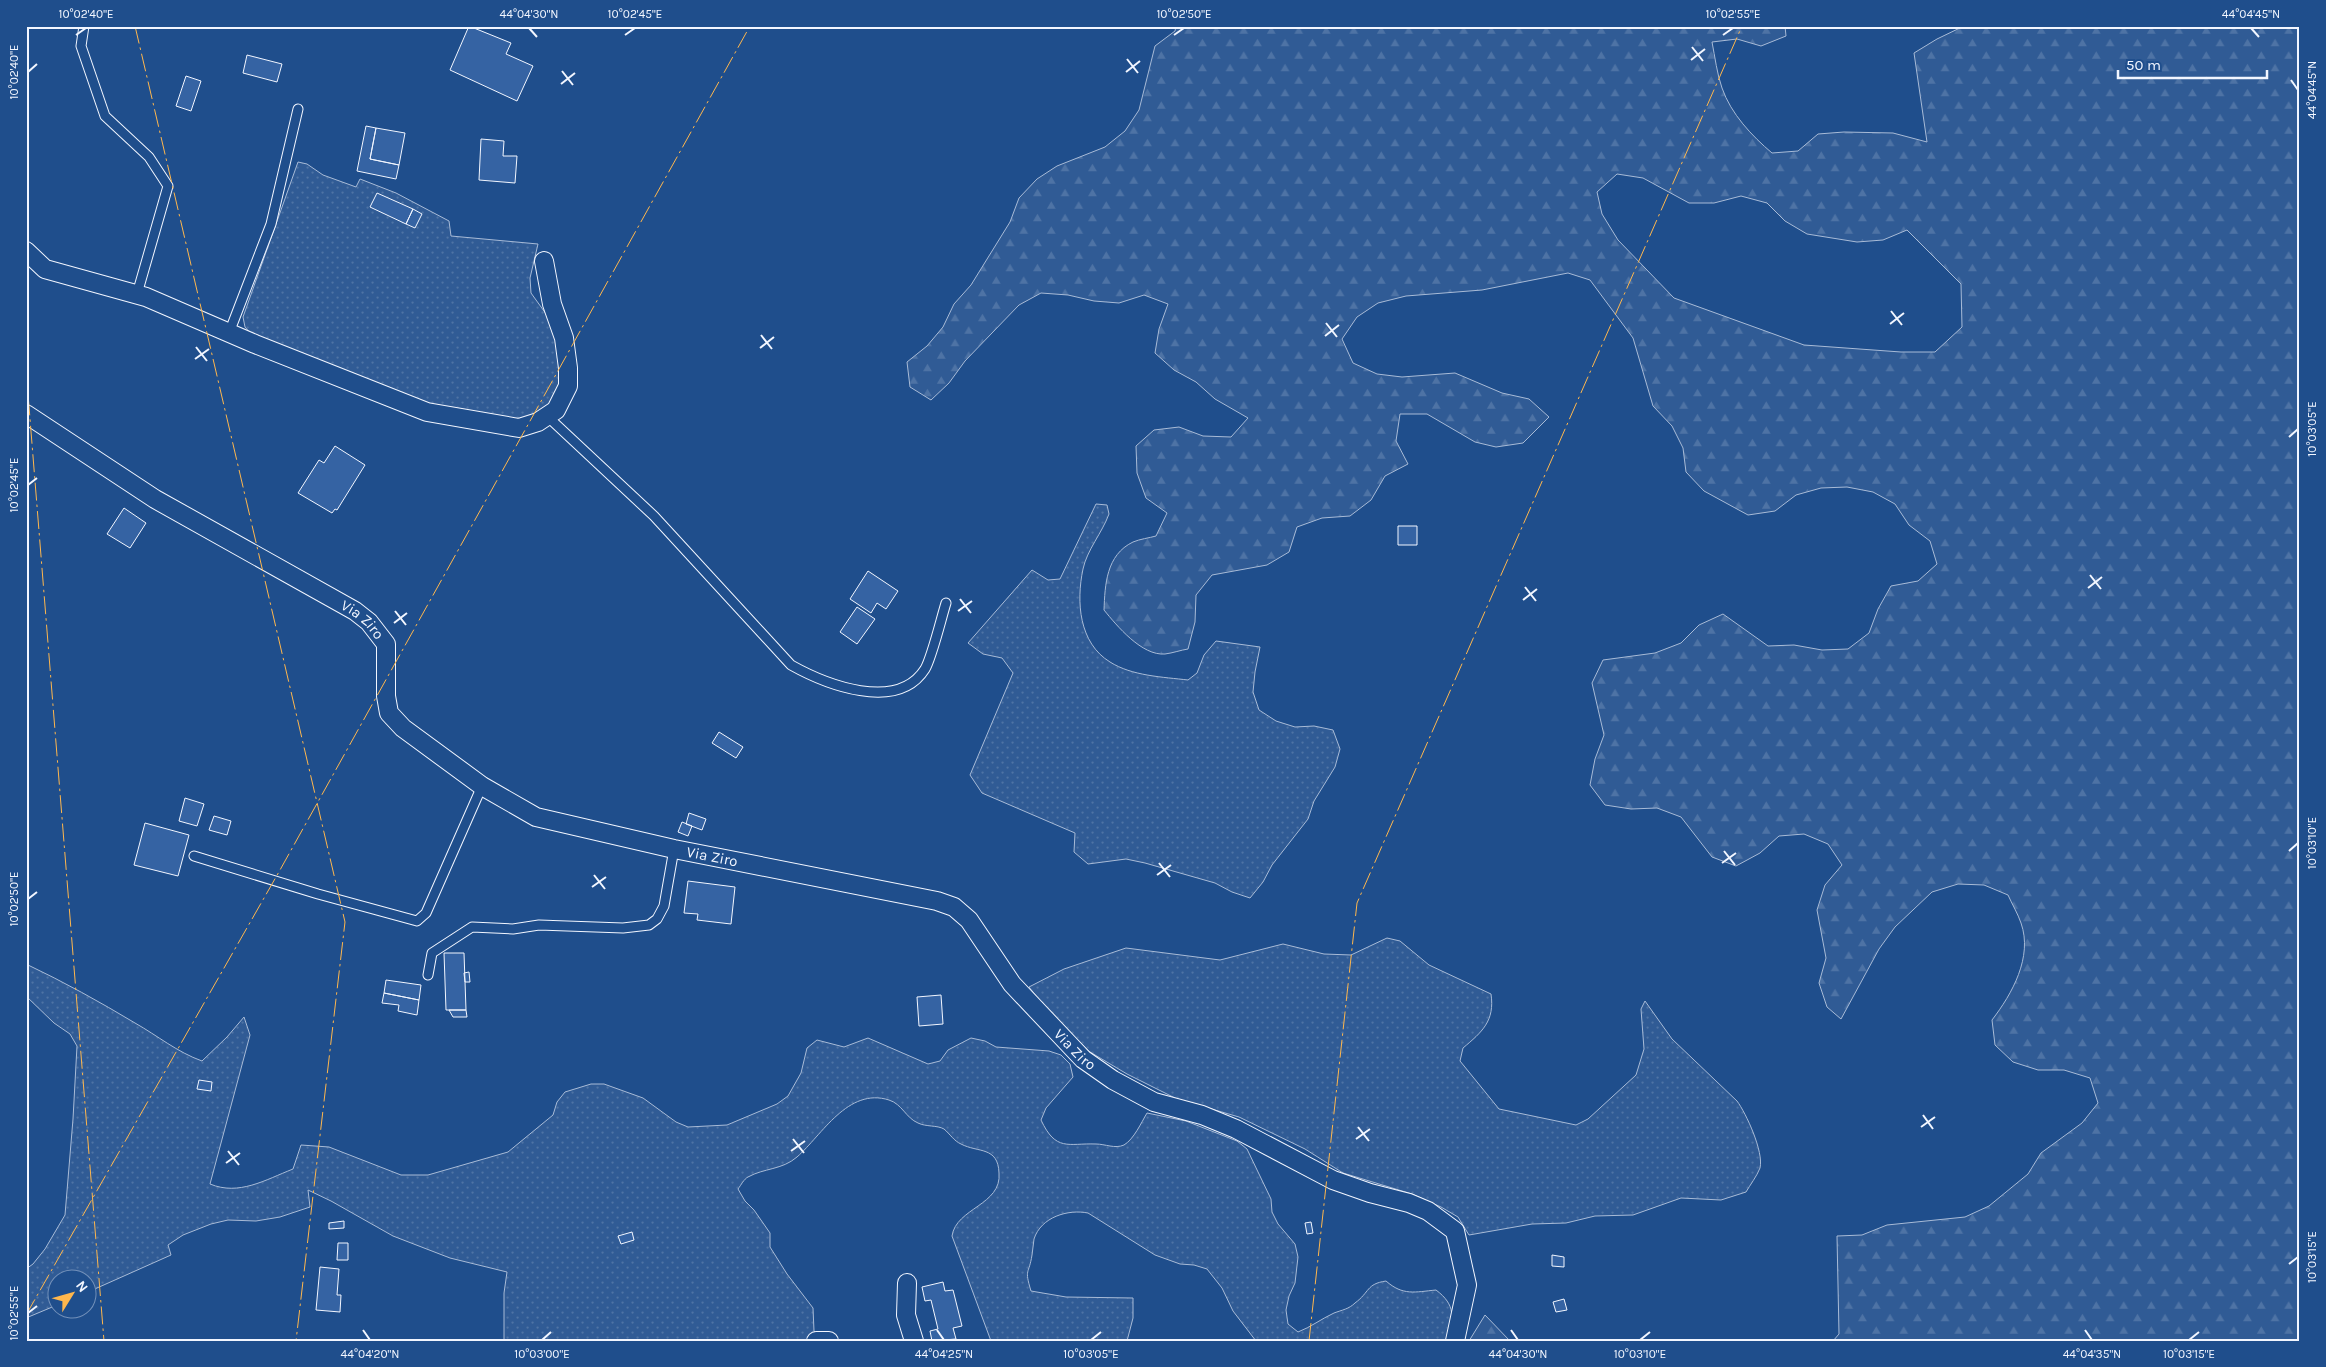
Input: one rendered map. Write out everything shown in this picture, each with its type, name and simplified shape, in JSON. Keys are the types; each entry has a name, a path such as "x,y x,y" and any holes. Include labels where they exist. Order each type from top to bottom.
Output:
{"street":[{"path":"26,251 45,269 137,294 427,412 519,428 538,422 556,410 568,386 564,338 552,304 544,261"},
{"name":"Via Ziro","path":"26,414 155,499 355,611 369,622 386,644 386,696 389,713 403,728 482,786 536,817 674,849 936,901 954,907 969,920 1012,984 1083,1059 1113,1080 1154,1102 1202,1115 1236,1129 1333,1180 1370,1193 1409,1203 1428,1211 1455,1231 1467,1285 1455,1341"},
{"path":"907,1283 906,1315 914,1341"},
{"path":"816,1341 829,1341"}],"lane":[{"path":"84,26 81,46 105,116 149,157 168,186 137,294"},
{"path":"229,333 271,224 298,109"},
{"path":"547,416 654,516 791,665 811,676 866,693 895,690 912,682 925,669 946,603"},
{"path":"194,856 318,894 417,921 426,913 482,786"},
{"path":"428,975 432,953 472,927 513,929 539,925 623,928 649,925 657,918 664,906 674,849"}],"green space":[{"path":"1176,26 1785,26 1786,36 1761,46 1737,39 1712,42 1720,83 1726,98 1750,132 1772,153 1798,151 1818,134 1844,132 1893,133 1927,142 1914,53 1964,26 2300,26 2300,1341 1833,1341 1839,1334 1837,1236 1862,1235 1887,1225 1965,1217 1989,1206 2028,1174 2041,1153 2082,1123 2098,1103 2090,1078 2064,1070 2038,1070 2013,1062 1995,1045 1992,1020 2013,987 2022,962 2024,949 2021,923 2008,895 1984,885 1958,884 1932,892 1895,927 1879,949 1841,1019 1827,1007 1819,983 1826,958 1817,910 1825,885 1842,865 1828,844 1804,834 1779,836 1760,853 1736,866 1712,857 1681,817 1657,808 1631,809 1605,805 1590,785 1595,759 1604,735 1592,683 1603,660 1655,653 1681,643 1699,625 1723,614 1768,646 1794,645 1822,650 1848,649 1869,633 1878,609 1891,586 1918,581 1937,564 1930,541 1909,525 1895,504 1873,492 1847,487 1821,488 1796,495 1775,511 1748,515 1704,491 1686,472 1683,448 1672,426 1653,406 1633,338 1590,280 1568,273 1482,290 1406,296 1378,303 1357,317 1342,339 1353,363 1377,374 1402,377 1455,373 1502,393 1529,399 1549,417 1523,443 1496,447 1475,442 1427,414 1400,414 1396,441 1408,464 1385,476 1371,500 1350,516 1322,518 1297,527 1289,552 1267,565 1212,575 1196,595 1195,622 1188,649 1168,654 1156,653 1139,645 1104,610 1106,581 1117,555 1133,542 1156,536 1167,513 1146,498 1137,473 1136,446 1154,430 1179,427 1203,436 1231,437 1248,418 1215,399 1196,382 1174,370 1155,353 1159,329 1168,304 1144,295 1119,303 1041,293 1019,305 965,361 949,383 931,400 910,387 907,362 927,346 943,327 954,304 971,285 1010,222 1019,198 1037,179 1057,166 1105,147 1125,131 1139,110 1155,46 1175,31","holes":["1617,174 1643,178 1689,203 1714,203 1741,196 1767,203 1785,221 1807,234 1857,242 1883,240 1907,230 1961,284 1962,327 1935,352 1901,352 1804,345 1674,298 1618,240 1602,214 1597,192"]},
{"path":"298,162 307,164 323,175 356,187 360,179 396,193 449,221 451,236 538,244 530,278 531,293 554,325 561,382 549,406 537,415 517,421 432,407 251,334 245,327 243,317"},
{"path":"1096,504 1107,505 1109,514 1085,562 1081,582 1080,608 1086,633 1100,654 1110,662 1128,670 1148,675 1188,680 1197,673 1204,655 1216,641 1260,647 1253,692 1259,710 1276,721 1295,727 1314,726 1333,730 1340,749 1335,767 1314,801 1308,819 1272,865 1263,882 1250,898 1232,892 1215,883 1126,859 1088,864 1074,852 1075,833 982,793 970,775 1013,673 1002,658 983,654 968,643 1032,570 1048,580 1060,579"},
{"path":"1387,938 1400,941 1429,965 1491,994 1492,1003 1489,1019 1476,1037 1463,1048 1460,1061 1499,1109 1576,1125 1588,1119 1636,1075 1644,1049 1641,1009 1645,1001 1672,1039 1737,1101 1745,1114 1757,1143 1761,1161 1759,1171 1746,1192 1721,1200 1681,1198 1633,1215 1595,1216 1566,1223 1532,1224 1469,1235 1458,1217 1441,1207 1412,1194 1343,1173 1305,1149 1239,1117 1177,1099 1127,1074 1090,1052 1052,1016 1029,987 1064,969 1126,948 1220,960 1283,944 1324,954 1351,955"},
{"path":"26,964 82,992 176,1048 202,1061 227,1037 244,1017 250,1035 210,1184 231,1188 262,1182 293,1169 301,1145 329,1147 401,1175 428,1175 508,1152 553,1115 557,1102 565,1092 591,1084 604,1084 643,1098 676,1122 688,1127 727,1125 777,1104 788,1096 801,1073 807,1048 817,1040 844,1047 868,1038 928,1064 940,1061 948,1050 971,1038 985,1041 996,1047 1049,1051 1061,1055 1070,1064 1073,1077 1046,1108 1041,1120 1052,1137 1064,1144 1124,1145 1131,1139 1147,1113 1186,1121 1237,1141 1247,1149 1271,1199 1272,1212 1278,1224 1295,1244 1298,1257 1295,1283 1289,1296 1286,1310 1288,1324 1298,1332 1334,1313 1350,1307 1371,1286 1386,1281 1404,1291 1436,1290 1447,1301 1452,1312 1449,1333 1447,1341 1256,1341 1233,1311 1222,1288 1207,1269 1194,1265 1180,1264 1155,1255 1088,1213 1072,1212 1056,1216 1038,1231 1034,1239 1028,1272 1031,1291 1066,1297 1133,1298 1133,1318 1127,1341 991,1341 952,1236 955,1227 961,1219 987,1200 993,1192 998,1184 998,1164 991,1154 959,1143 944,1129 914,1121 889,1100 874,1098 861,1100 848,1107 837,1115 797,1157 779,1167 748,1177 738,1189 770,1233 770,1247 787,1274 813,1308 814,1331 821,1341 504,1341 504,1293 507,1272 450,1258 393,1236 308,1190 310,1207 280,1217 256,1221 228,1220 211,1224 183,1235 168,1245 171,1255 98,1288 98,1270 48,1270 48,1309 26,1318 26,1269 33,1264 45,1249 65,1215 77,1046 70,1034 54,1023 26,996"},
{"path":"1485,1315 1510,1341 1469,1341"}],"building":[{"path":"469,26 511,43 506,54 533,66 517,101 450,70"},
{"path":"247,55 282,64 277,82 243,73"},
{"path":"186,76 201,81 191,111 176,106"},
{"path":"366,126 376,128 370,159 399,165 396,179 357,171"},
{"path":"376,128 405,133 399,165 370,159"},
{"path":"481,139 504,141 503,156 517,156 515,183 479,180"},
{"path":"377,193 413,209 406,224 370,207"},
{"path":"413,209 422,214 415,228 406,224"},
{"path":"335,446 365,465 337,510 335,509 332,513 298,493 319,460 324,463"},
{"path":"124,508 146,523 130,548 107,534"},
{"path":"1398,526 1417,526 1417,545 1398,545"},
{"path":"868,571 898,591 886,609 877,603 871,613 850,599"},
{"path":"857,607 875,619 857,644 840,632"},
{"path":"719,732 743,747 736,758 712,743"},
{"path":"185,798 204,804 197,826 179,821"},
{"path":"689,813 706,819 702,830 686,824"},
{"path":"214,816 231,821 227,835 209,830"},
{"path":"682,822 692,826 688,836 678,832"},
{"path":"145,823 189,835 178,876 134,865"},
{"path":"688,881 735,887 731,924 697,920 698,914 684,913"},
{"path":"444,953 464,953 466,1010 446,1010"},
{"path":"469,972 470,982 465,982 464,973"},
{"path":"386,980 421,985 419,1000 384,993"},
{"path":"384,993 419,1000 417,1015 398,1011 399,1005 382,1003"},
{"path":"941,995 943,1024 919,1026 917,997"},
{"path":"449,1010 466,1010 467,1017 453,1017"},
{"path":"199,1080 212,1082 211,1091 197,1089"},
{"path":"344,1221 344,1228 329,1229 329,1223"},
{"path":"1311,1222 1313,1233 1307,1234 1305,1223"},
{"path":"632,1232 634,1240 621,1244 618,1236"},
{"path":"338,1243 348,1243 348,1260 337,1260"},
{"path":"1552,1255 1564,1257 1564,1267 1552,1266"},
{"path":"320,1267 339,1269 337,1295 341,1295 340,1312 316,1310"},
{"path":"943,1282 945,1291 953,1290 962,1326 953,1328 956,1339 932,1341 930,1331 938,1329 931,1300 925,1301 922,1287"},
{"path":"1564,1299 1567,1310 1556,1312 1553,1302"}],"power":[{"path":"135,26 345,922 296,1341"},
{"path":"26,1315 280,870 750,26"},
{"path":"1309,1341 1357,903 1742,26"},
{"path":"26,369 104,1341"}]}
